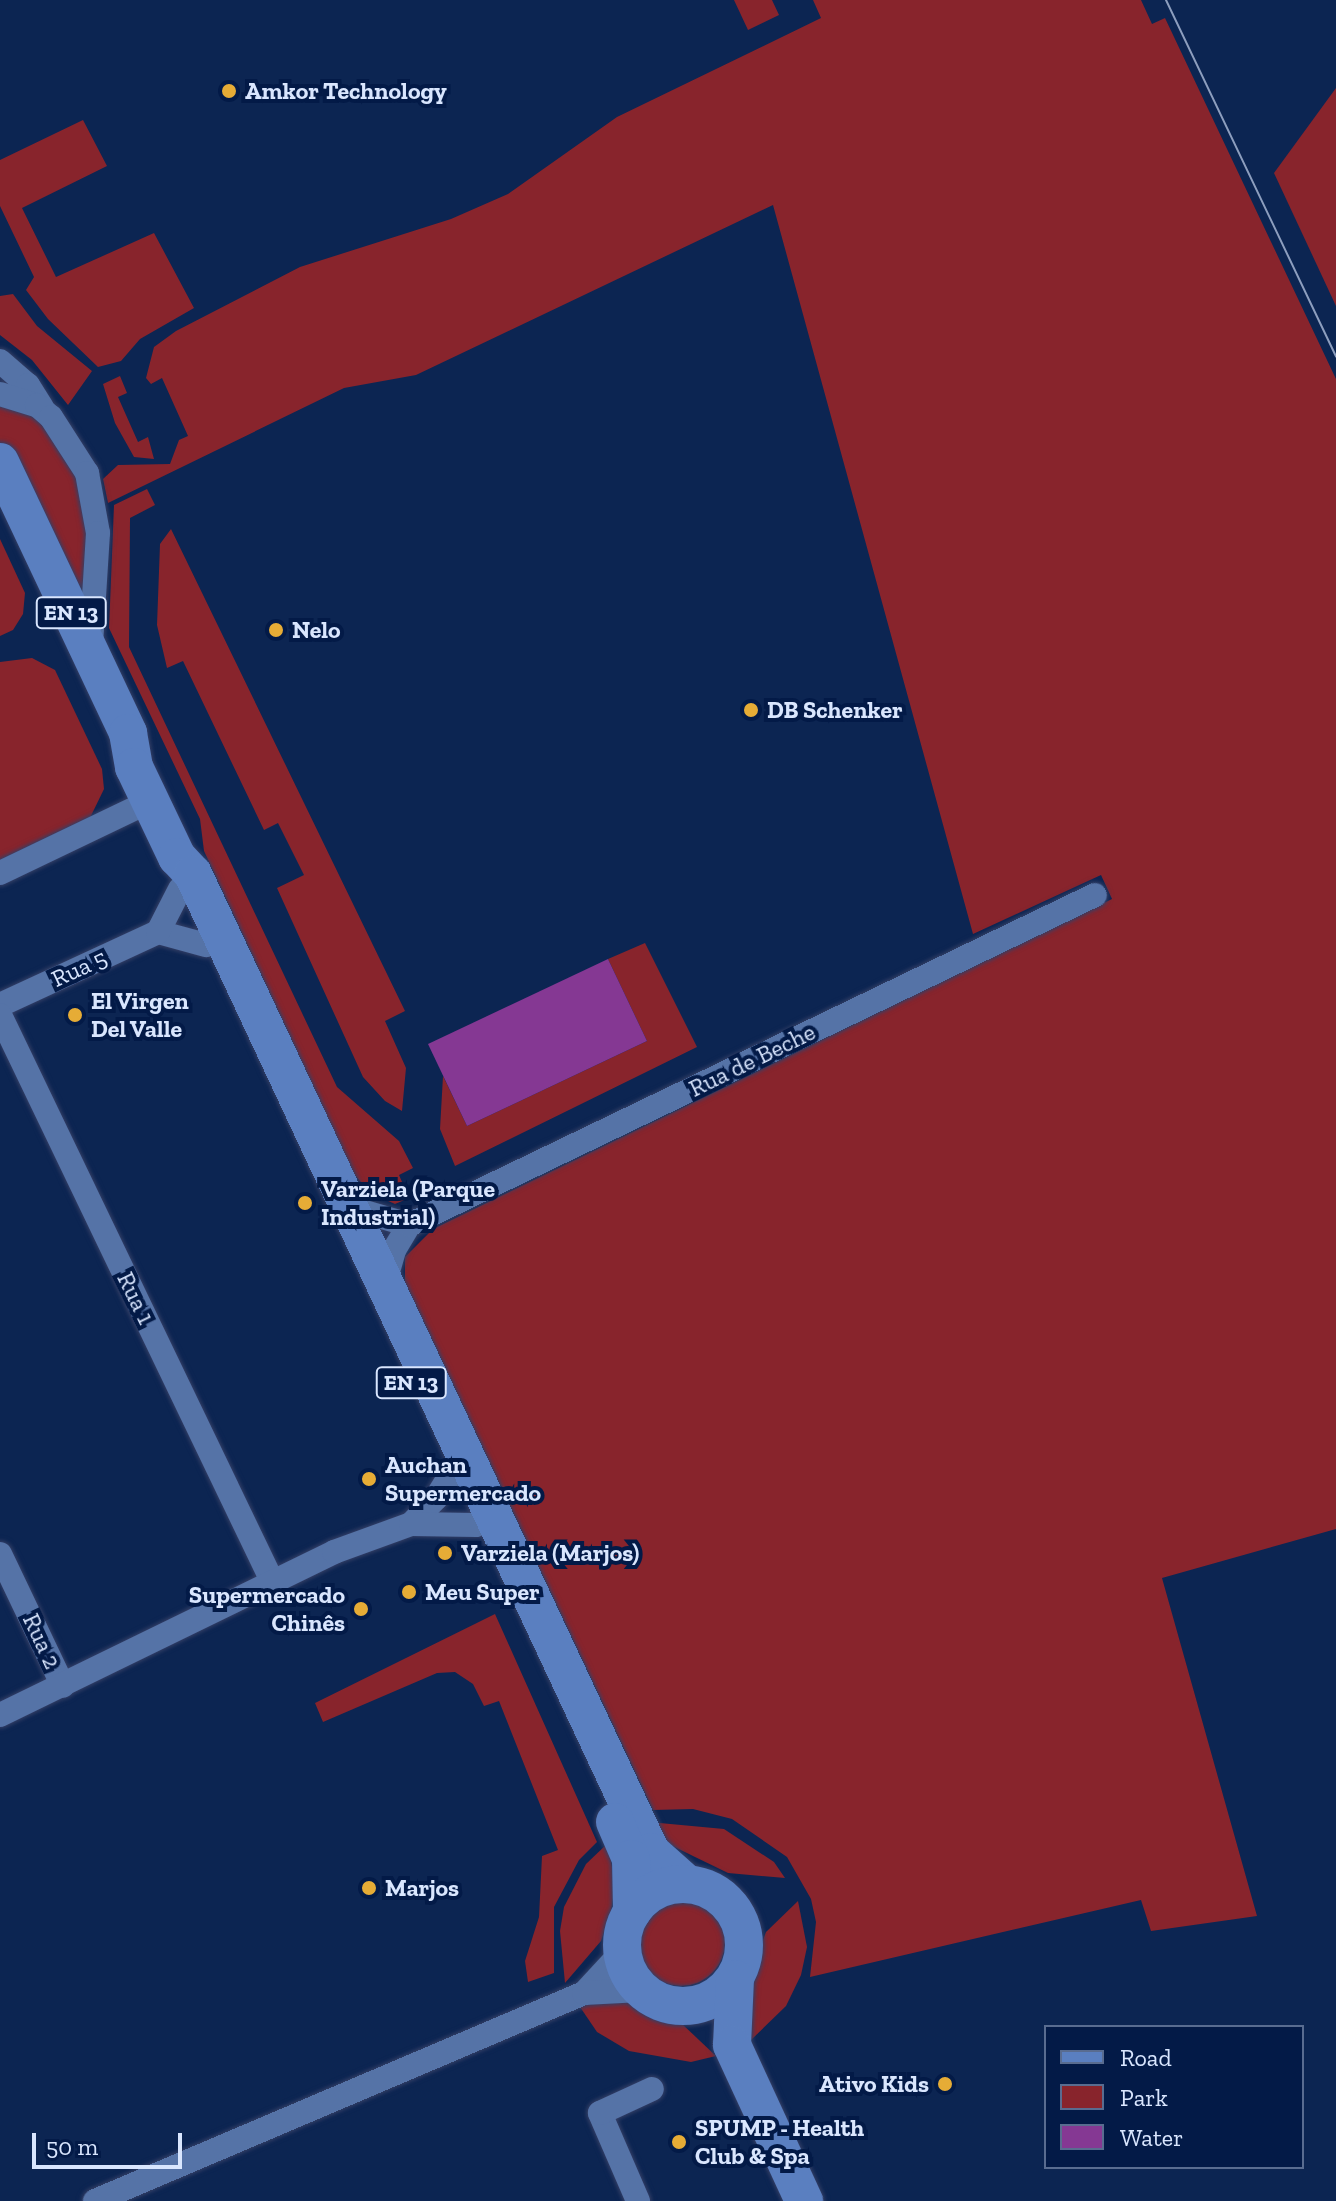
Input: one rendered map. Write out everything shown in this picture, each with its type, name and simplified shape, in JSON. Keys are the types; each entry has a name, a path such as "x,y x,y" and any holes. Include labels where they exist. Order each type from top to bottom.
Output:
{"main road":[{"name":"EN 13","path":"0,462 128,733 134,767 206,945 631,1859 632,1912 622,1952"},
{"name":"EN 13","path":"0,506 110,743 134,767"},
{"name":"EN 13","path":"179,873 193,874 651,1852 687,1884 717,1895 739,1918 745,1938 735,1979 732,2045 804,2201"},
{"path":"476,1525 494,1539 565,1667"},
{"path":"632,1912 656,1890 687,1884"},
{"path":"622,1952 641,1990"},
{"path":"680,2006 701,2004 735,1979"},
{"name":"EN 13","path":"641,1990 680,2006 732,2045"}],"street":[{"path":"0,361 28,385 63,430 87,473 98,533 91,656"},
{"path":"0,394 8,392 46,412"},
{"path":"0,873 150,801"},
{"path":"179,873 158,932 206,945"},
{"name":"Rua de Beche","path":"409,1225 1095,895"},
{"name":"Rua 5","path":"0,1005 158,932"},
{"name":"Rua 1","path":"0,1015 272,1581"},
{"path":"351,1208 409,1225 394,1250 385,1282"},
{"path":"411,1524 453,1471"},
{"path":"0,1715 272,1581 411,1524 476,1525"},
{"name":"Rua 2","path":"0,1554 63,1686"},
{"path":"584,1993 622,1952"},
{"path":"95,2201 145,2191 584,1993 641,1990"},
{"path":"638,2201 600,2113 652,2089"}],"green space":[{"path":"734,0 772,0 779,15 748,30"},
{"path":"813,0 1141,0 1152,24 1165,18 1336,379 1336,1529 1162,1578 1257,1916 1151,1931 1141,1900 810,1977 816,1922 811,1899 787,1857 732,1819 693,1809 653,1810 405,1282 405,1257 433,1229 1112,899 1101,875 973,934 773,205 416,375 344,388 108,503 103,479 118,465 170,464 179,440 188,436 162,378 151,384 146,378 154,347 176,331 300,267 451,219 508,194 617,117 821,18"},
{"path":"1336,88 1336,306 1274,173"},
{"path":"83,120 107,166 22,208 56,277 154,233 194,308 140,339 121,361 98,367 48,319 26,290 34,277 0,206 0,160"},
{"path":"13,294 37,326 92,371 68,405 32,360 0,335 0,296"},
{"path":"120,376 127,393 118,397 138,442 148,437 154,459 134,457 115,423 103,384"},
{"path":"0,403 41,417 72,464 90,527 81,611 0,449"},
{"path":"147,489 155,505 130,518 129,647 337,1087 399,1141 413,1168 399,1175 409,1198 395,1204 370,1193 354,1174 204,851 200,819 109,628 114,505"},
{"path":"171,529 405,1011 385,1021 406,1068 402,1111 385,1101 363,1077 277,888 304,875 278,823 264,830 183,661 167,668 157,625 160,544"},
{"path":"0,539 25,593 23,614 13,630 0,636"},
{"path":"32,658 55,670 102,769 104,789 88,822 0,864 0,662"},
{"path":"645,943 697,1047 455,1166 440,1129 443,1076 467,1126 647,1041 608,959"},
{"path":"495,1614 597,1842 579,1860 554,1907 554,1973 528,1982 525,1961 539,1917 542,1856 558,1850 499,1701 484,1706 473,1684 455,1672 437,1673 323,1722 315,1703"},
{"path":"649,1822 724,1829 774,1862 785,1878 728,1873 656,1838"},
{"path":"608,1843 615,1886 611,1911 601,1941 565,1983 560,1931 564,1907 586,1864"},
{"path":"681,1898 706,1905 718,1917 725,1942 718,1967 706,1979 681,1986 656,1979 644,1967 637,1942 644,1917 656,1905"},
{"path":"798,1901 807,1947 801,1975 786,2006 749,2042 751,1972 766,1932"},
{"path":"627,2001 681,2023 716,2056 691,2062 629,2051 597,2032 578,2004"}],"water":[{"path":"608,959 647,1041 467,1126 428,1044"}],"tram line":[{"path":"1166,0 1336,357"}],"place":[{"name":"Amkor Technology","path":"229,91"},
{"name":"Nelo","path":"276,630"},
{"name":"DB Schenker","path":"751,710"},
{"name":"El Virgen Del Valle","path":"75,1015"},
{"name":"Varziela (Parque Industrial)","path":"305,1203"},
{"name":"Auchan Supermercado","path":"369,1479"},
{"name":"Varziela (Marjos)","path":"445,1553"},
{"name":"Meu Super","path":"409,1592"},
{"name":"Supermercado Chinês","path":"361,1609"},
{"name":"Marjos","path":"369,1888"},
{"name":"Ativo Kids","path":"945,2084"},
{"name":"SPUMP - Health Club & Spa","path":"679,2142"}]}
